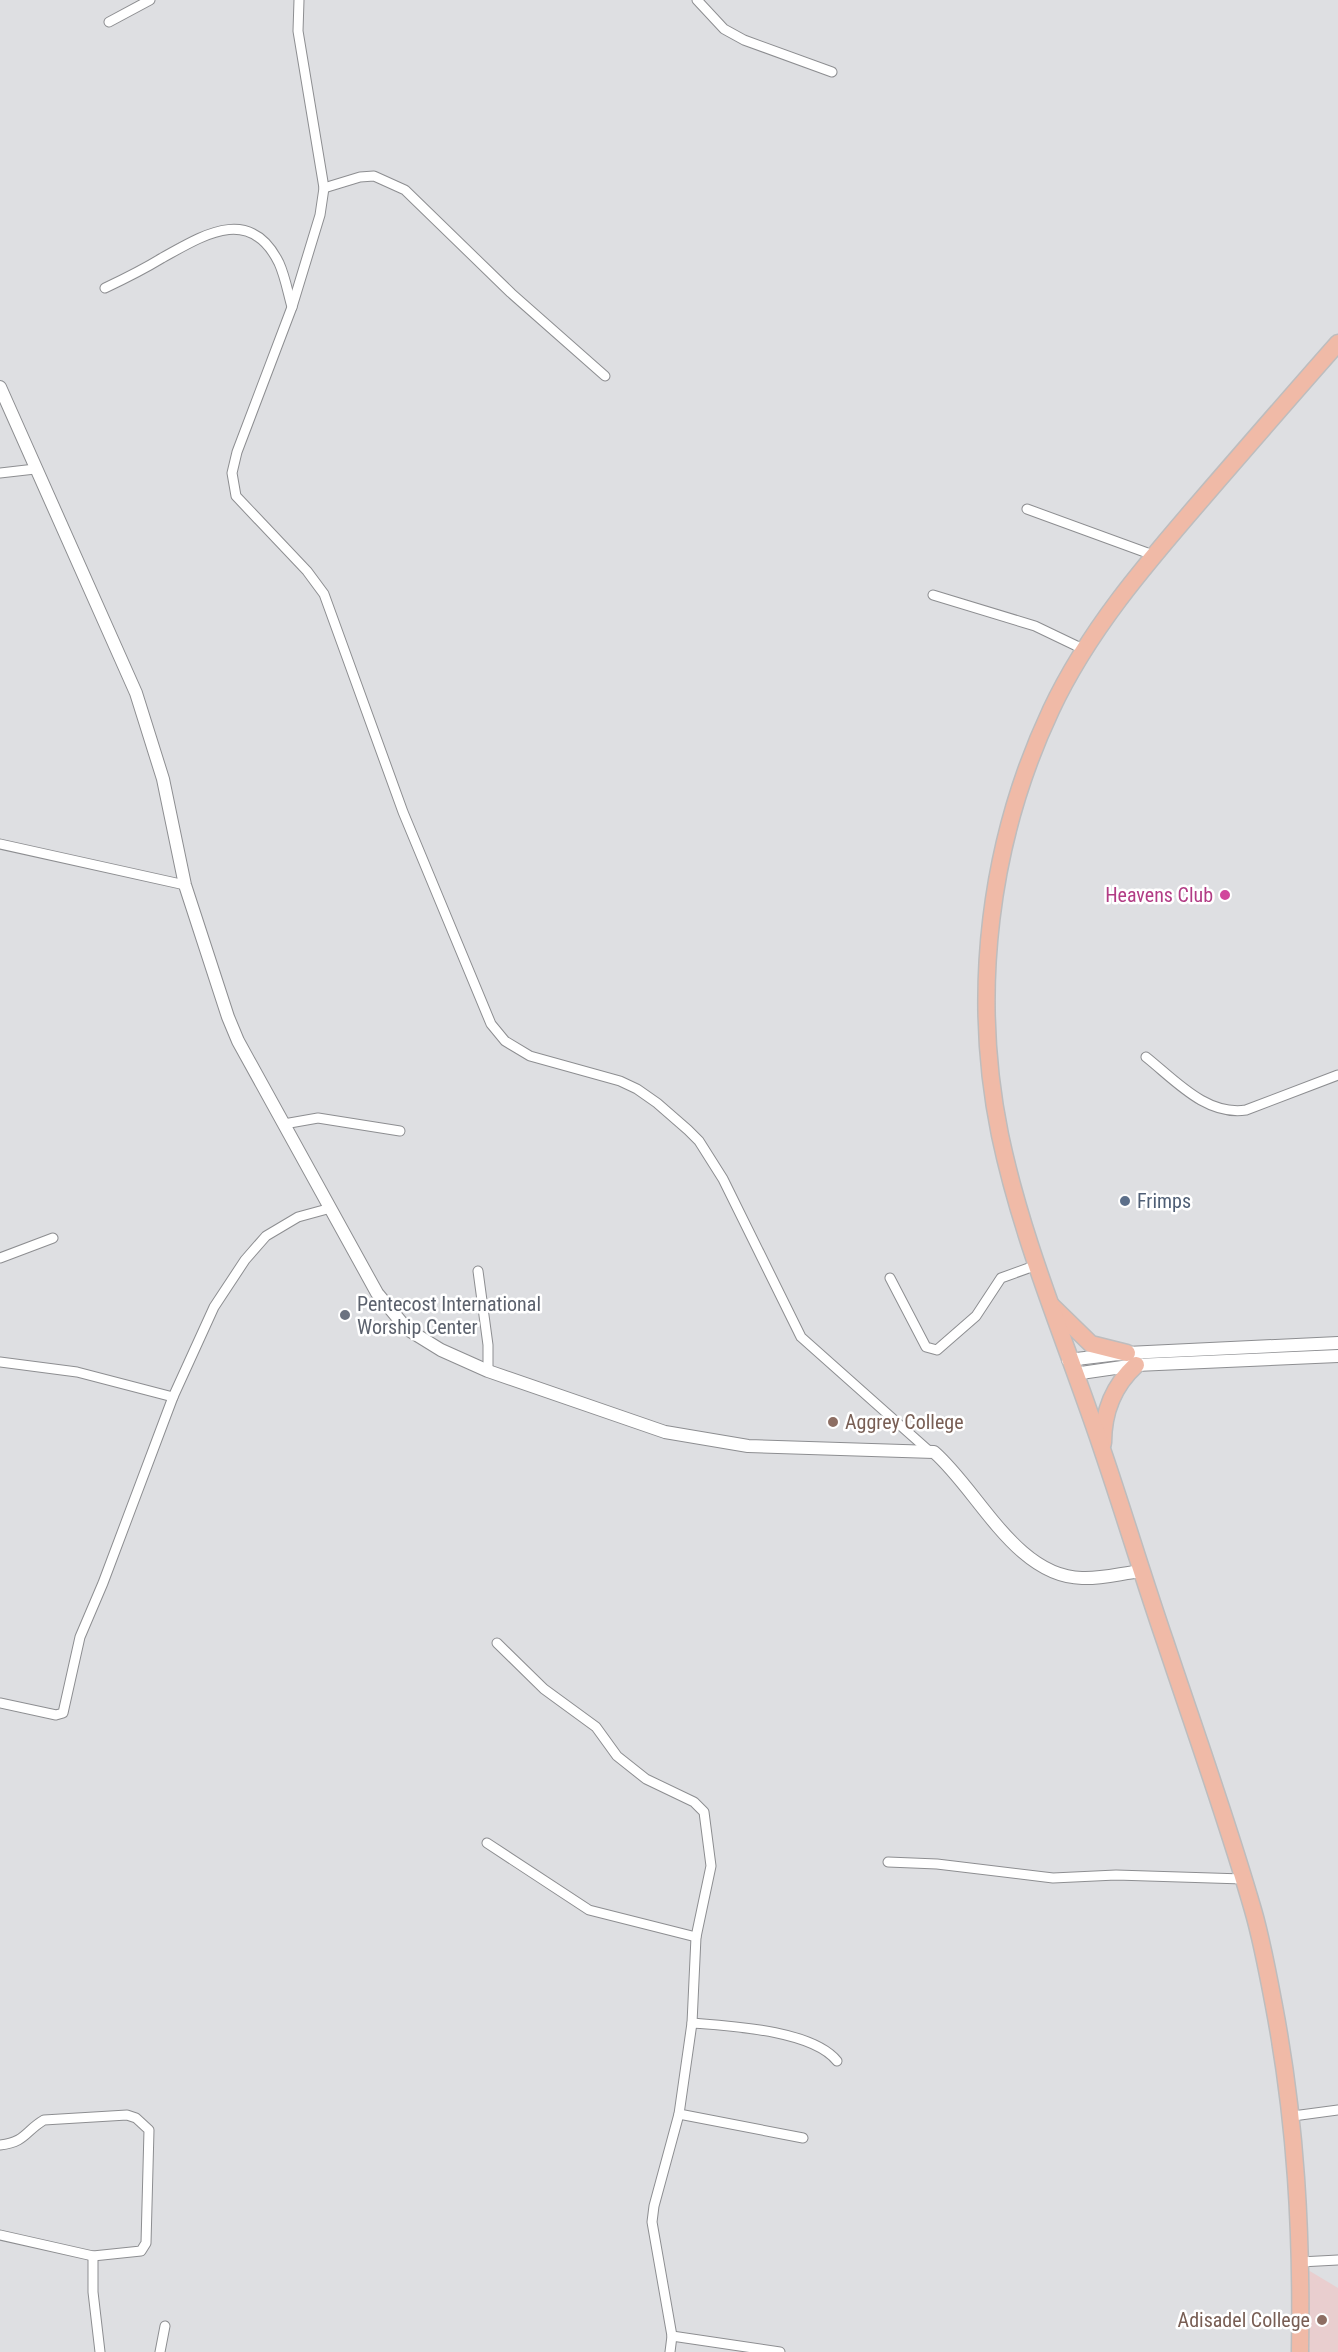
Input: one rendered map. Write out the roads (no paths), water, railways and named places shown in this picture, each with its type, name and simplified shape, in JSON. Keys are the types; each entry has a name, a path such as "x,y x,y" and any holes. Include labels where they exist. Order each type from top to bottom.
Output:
{"highway":[{"path":"1300,2352 1300,2262 1293,2116 1265,1962 1221,1806 1104,1453 1071,1367 1037,1265 1000,1136 989,1058 987,971 991,919 1006,835 1016,799 1049,714 1083,649 1152,555 1338,343"},
{"path":"1052,1306 1091,1344 1131,1359 1107,1409 1103,1427 1104,1453"}],"street":[{"path":"109,22 150,0"},
{"path":"299,0 298,31 324,188 320,215 292,307 237,452 232,473 233,487 244,508 307,571 324,594 403,812 491,1024 505,1041 530,1056 620,1081 637,1089 688,1130 699,1142 723,1179 801,1337 928,1450 938,1455 981,1506 1035,1562 1060,1574 1080,1578 1142,1571"},
{"path":"697,0 724,29 744,40 832,72"},
{"path":"324,188 360,177 374,176 405,190 511,293 605,375"},
{"path":"105,288 195,238 218,230 237,228 253,235 269,247 279,264 292,307"},
{"path":"0,387 136,693 163,779 185,885 228,1017 377,1293 407,1329 441,1350 488,1371 648,1428 748,1446 928,1450"},
{"path":"0,473 35,469"},
{"path":"1028,509 1152,555"},
{"path":"933,595 1035,626 1083,649"},
{"path":"0,844 185,885"},
{"path":"1146,1057 1207,1104 1227,1111 1246,1110 1338,1075"},
{"path":"284,1124 318,1119 400,1131"},
{"path":"0,1703 56,1715 63,1713 80,1637 103,1583 173,1397 214,1307 245,1260 266,1236 287,1222 331,1208"},
{"path":"0,1258 53,1238"},
{"path":"890,1278 926,1347 937,1350 976,1316 1001,1278 1037,1265"},
{"path":"478,1271 488,1345 488,1371"},
{"path":"1071,1367 1131,1359 1338,1343"},
{"path":"1131,1359 1338,1356"},
{"path":"0,1362 77,1372 173,1397"},
{"path":"497,1644 552,1695 596,1727 616,1756 646,1779 701,1807 708,1830 711,1866 696,1936 692,2023 679,2114 654,2206 652,2222 672,2336 670,2352"},
{"path":"488,1843 589,1910 696,1936"},
{"path":"888,1862 937,1864 1053,1878 1116,1875 1243,1879"},
{"path":"692,2023 766,2030 830,2051 837,2061"},
{"path":"1293,2116 1338,2110"},
{"path":"679,2114 802,2138"},
{"path":"0,2145 13,2144 29,2135 36,2125 44,2120 127,2115 136,2118 149,2130 144,2247 139,2252 93,2256 0,2235"},
{"path":"93,2256 93,2292 100,2352"},
{"path":"1300,2262 1338,2260"},
{"path":"160,2352 165,2326"},
{"path":"672,2336 780,2352"}],"place":[{"name":"Heavens Club","path":"1225,895"},
{"name":"Frimps","path":"1125,1201"},
{"name":"Pentecost International Worship Center","path":"345,1315"},
{"name":"Aggrey College","path":"833,1422"},
{"name":"Adisadel College","path":"1322,2320"}]}
